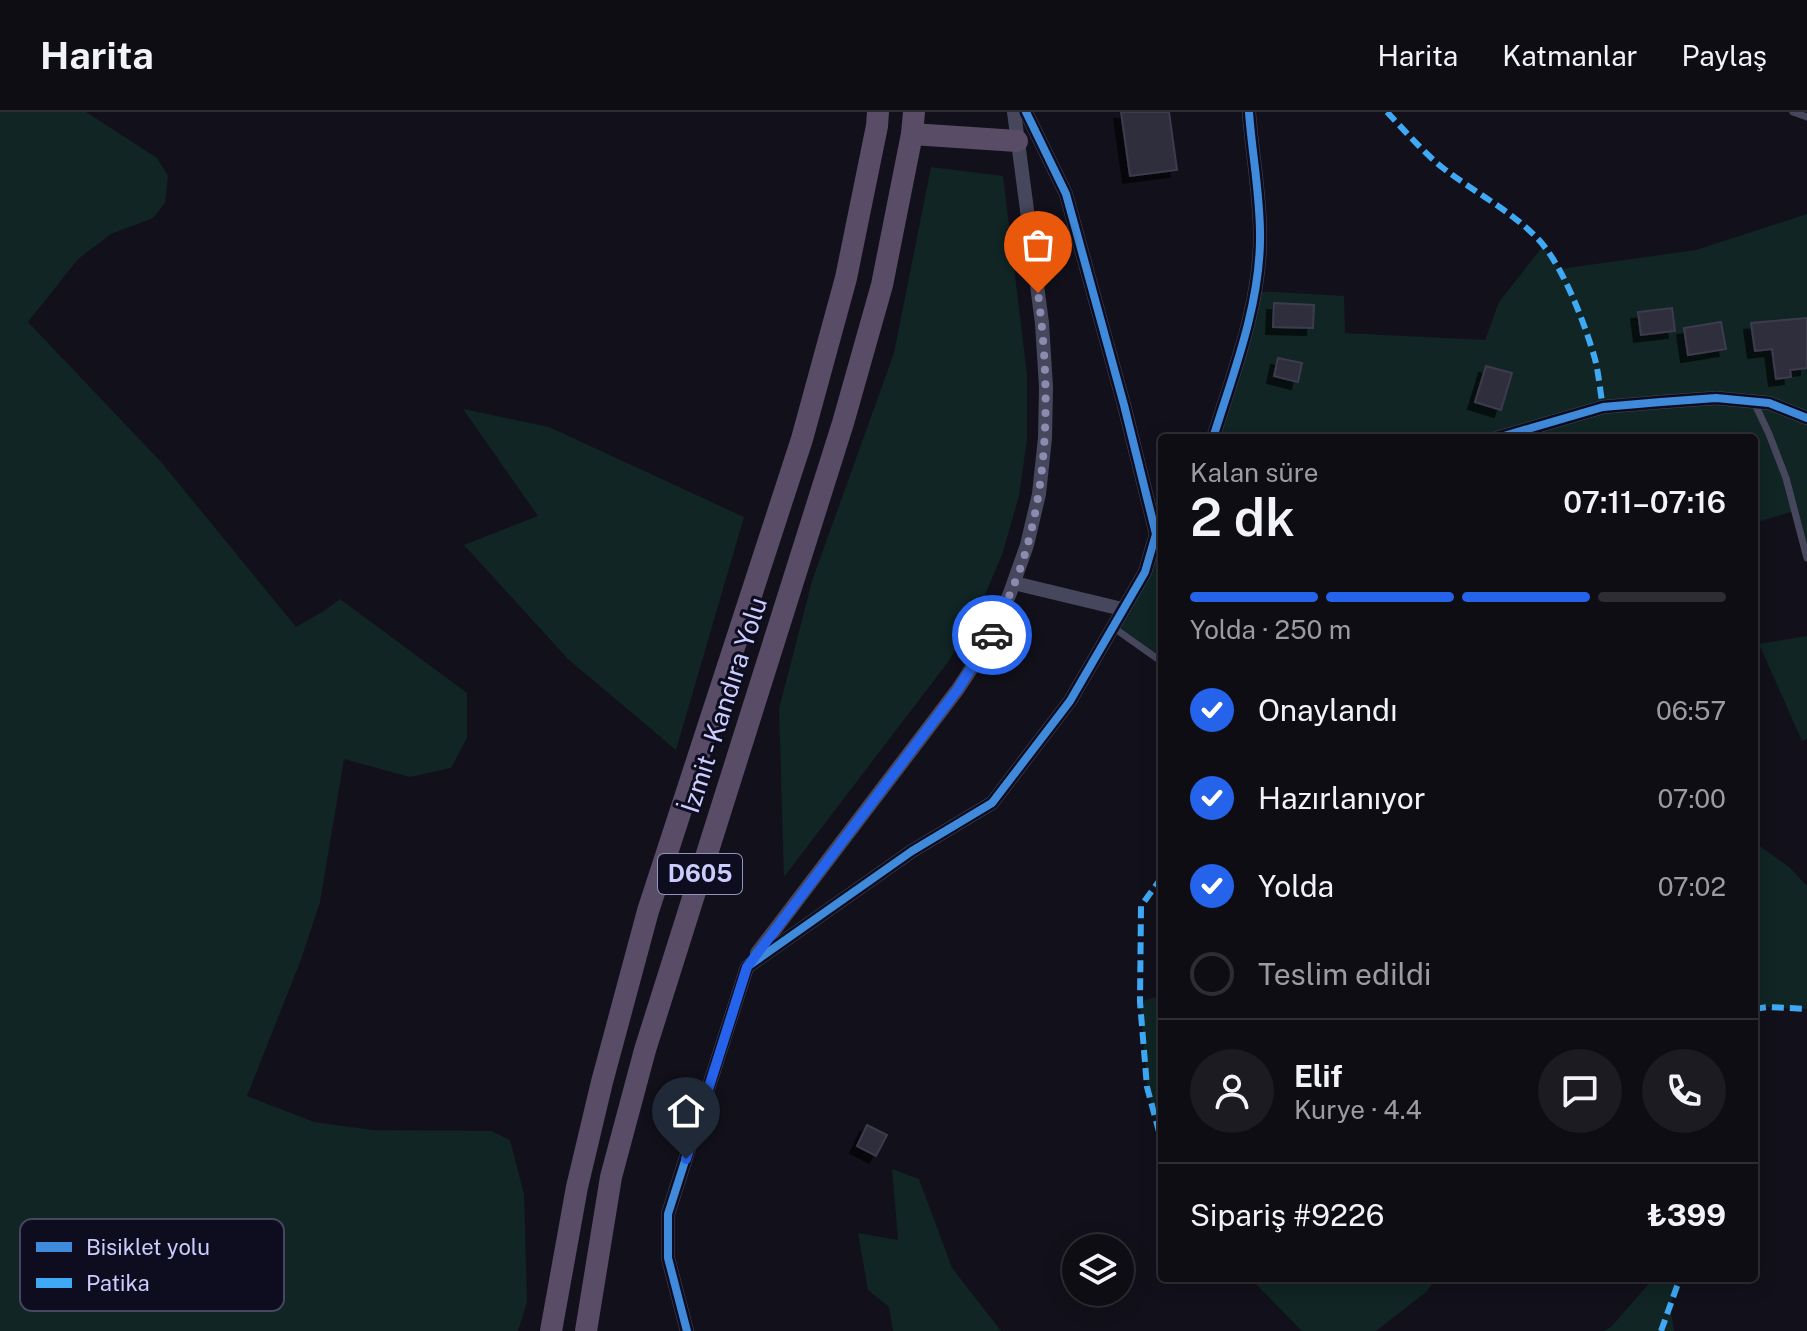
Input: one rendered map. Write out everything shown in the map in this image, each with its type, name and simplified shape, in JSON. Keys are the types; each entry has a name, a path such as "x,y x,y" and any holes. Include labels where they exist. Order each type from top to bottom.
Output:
{"highway":[{"path":"551,1331 577,1187 648,911 802,439 846,278 878,112"},
{"path":"913,123 1017,141"},
{"name":"İzmit - Kandıra Yolu","path":"586,1331 611,1177 645,1050 843,423 882,285 913,123"}],"street":[{"path":"687,1331 668,1258 668,1214 747,967 958,689 990,640 1027,545 1039,494 1046,399 1042,323 1014,112"},
{"path":"1026,112 1066,194 1158,529"},
{"path":"1214,434 1245,336 1255,291 1260,242 1249,112"},
{"path":"1511,434 1603,407 1716,398 1769,403 1807,418"},
{"path":"747,967 912,851 992,803 1070,701 1145,572 1158,536"},
{"path":"1014,583 1122,609"}],"lane":[{"path":"1793,112 1807,117"},
{"path":"1754,402 1786,478 1807,558"},
{"path":"1112,627 1158,659"}],"green space":[{"path":"0,112 86,112 157,158 168,176 165,203 153,218 111,234 78,259 28,322 162,463 296,627 340,599 467,693 467,738 451,768 410,777 344,759 320,902 302,957 247,1096 314,1122 372,1130 491,1131 510,1140 524,1194 527,1302 518,1331 0,1331"},
{"path":"931,167 1003,176 1027,375 1027,439 1019,496 1002,555 974,620 948,662 784,877 779,709 812,581 894,353"},
{"path":"1807,214 1807,558 1794,511 1758,522 1758,434 1214,434 1255,291 1344,296 1345,333 1485,340 1499,302 1543,246 1560,269 1696,250"},
{"path":"463,409 549,427 744,517 676,750 568,659 464,545 538,516"},
{"path":"1158,540 1158,659 1112,627"},
{"path":"1807,636 1807,739 1802,741 1759,644"},
{"path":"1758,845 1789,867 1807,886 1807,1009 1758,1008"},
{"path":"1158,996 1158,1128 1147,1087 1140,1002"},
{"path":"892,1169 919,1179 952,1268 1001,1331 893,1331 889,1307 868,1290 858,1233 898,1240"},
{"path":"1254,1282 1434,1282 1426,1292 1376,1331 1302,1331"},
{"path":"1650,1282 1679,1282 1670,1306 1674,1331 1604,1331"}],"building":[{"path":"1121,112 1169,112 1177,170 1130,176"},
{"path":"1274,303 1314,305 1313,328 1273,327"},
{"path":"1672,308 1675,331 1641,335 1638,312"},
{"path":"1807,318 1807,368 1790,370 1791,377 1776,379 1772,349 1755,351 1751,323"},
{"path":"1721,322 1726,349 1688,355 1684,328"},
{"path":"1278,358 1302,363 1298,382 1274,376"},
{"path":"1486,366 1512,373 1501,410 1475,402"},
{"path":"867,1125 887,1135 876,1156 857,1146"}],"marked path":[{"path":"1387,112 1436,162 1515,219 1546,249 1564,278 1585,329 1596,365 1603,407"},
{"path":"1158,883 1141,906 1140,1002 1147,1087 1158,1128"},
{"path":"1758,1008 1807,1009"},
{"path":"1661,1331 1679,1282"}],"cycle path":[{"path":"687,1331 668,1258 668,1214 747,967 912,851 992,803 1070,701 1145,572 1156,534 1066,194 1026,112"},
{"path":"1214,434 1244,341 1259,266 1259,209 1249,112"},
{"path":"1511,434 1603,407 1716,398 1769,403 1807,418"}],"way so far":[{"path":"992,635 1027,545 1039,494 1046,387 1038,293"}],"route":[{"path":"686,1159 747,967 958,689 992,635"}]}
